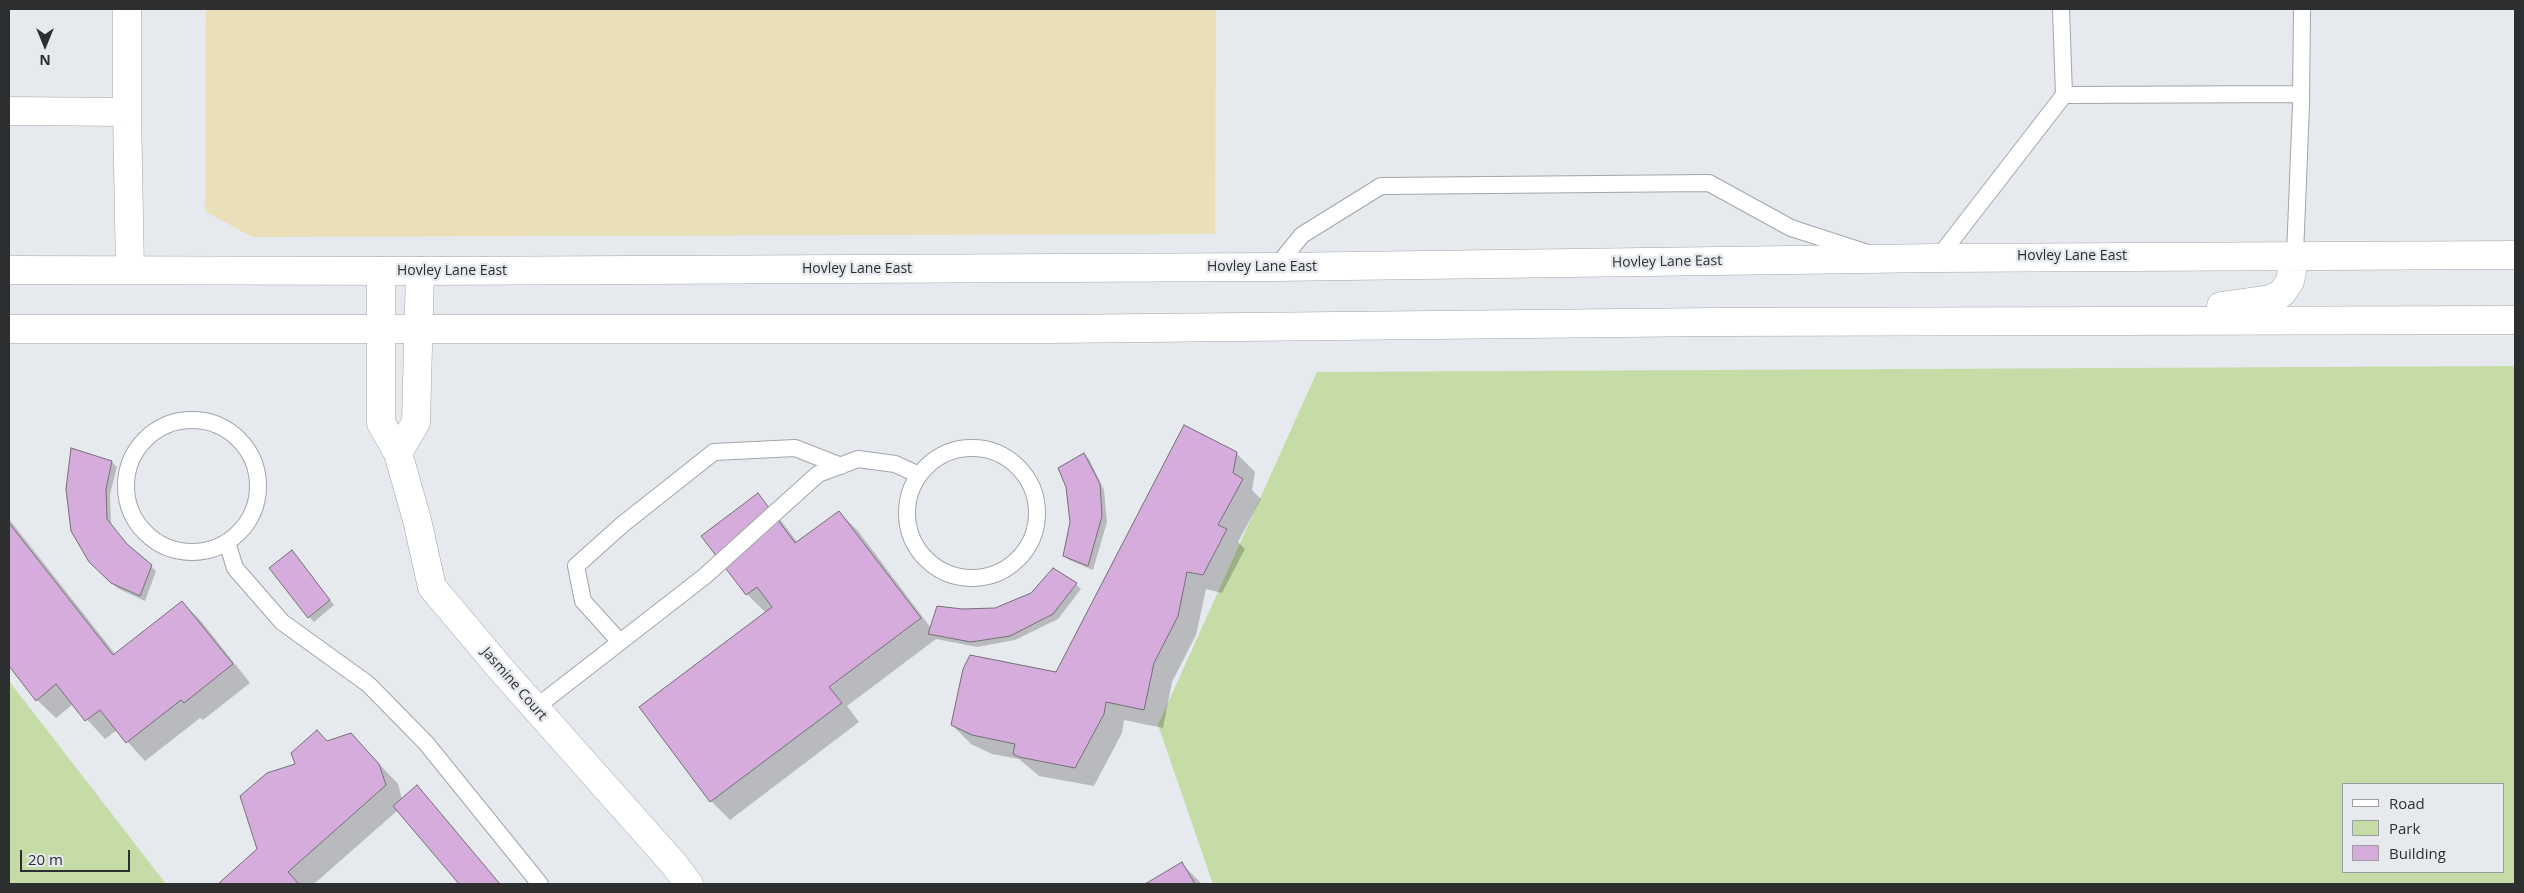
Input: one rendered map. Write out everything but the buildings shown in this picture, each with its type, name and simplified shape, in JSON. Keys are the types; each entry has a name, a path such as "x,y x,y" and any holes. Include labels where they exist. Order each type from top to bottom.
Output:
{"street":[{"path":"127,9 130,270"},
{"path":"9,111 127,112"},
{"path":"1988,322 2242,304 2271,299 2282,293 2290,281 2295,254"},
{"name":"Hovley Lane East","path":"9,270 420,271 1276,267 2295,254 2515,254"},
{"name":"Jasmine Court","path":"381,271 381,423 398,453 417,520 432,587 680,881"},
{"path":"398,453 416,422 420,329 420,271"},
{"path":"9,329 1062,329 2515,320"}],"lane":[{"path":"1938,258 2064,96 2061,9"},
{"path":"2295,254 2302,9"},
{"path":"2064,96 2301,94"},
{"path":"1276,267 1302,235 1381,186 1709,183 1791,228 1886,259"},
{"path":"200,420 222,427 238,439 250,454 257,473 258,493 252,512 242,529 227,542 206,551 183,551 161,545 142,531 130,511 125,489 128,466 138,446 156,430 177,422 200,420"},
{"path":"620,642 584,601 576,566 623,524 714,452 795,448 841,466"},
{"path":"974,448 995,452 1014,462 1028,478 1036,498 1038,520 1032,540 1020,558 1004,570 986,577 966,578 948,573 930,564 917,549 909,531 906,511 910,492 919,475 934,459 954,450 974,448"},
{"path":"535,708 705,576 818,474 858,459 894,464 919,475"},
{"path":"227,542 235,568 282,622 368,684 426,743 540,884"}],"green space":[{"path":"2515,366 2515,884 1213,884 1158,725 1317,372"},
{"path":"9,681 166,884 9,884"}],"sand":[{"path":"206,9 1216,9 1215,234 252,237 205,211"}]}
